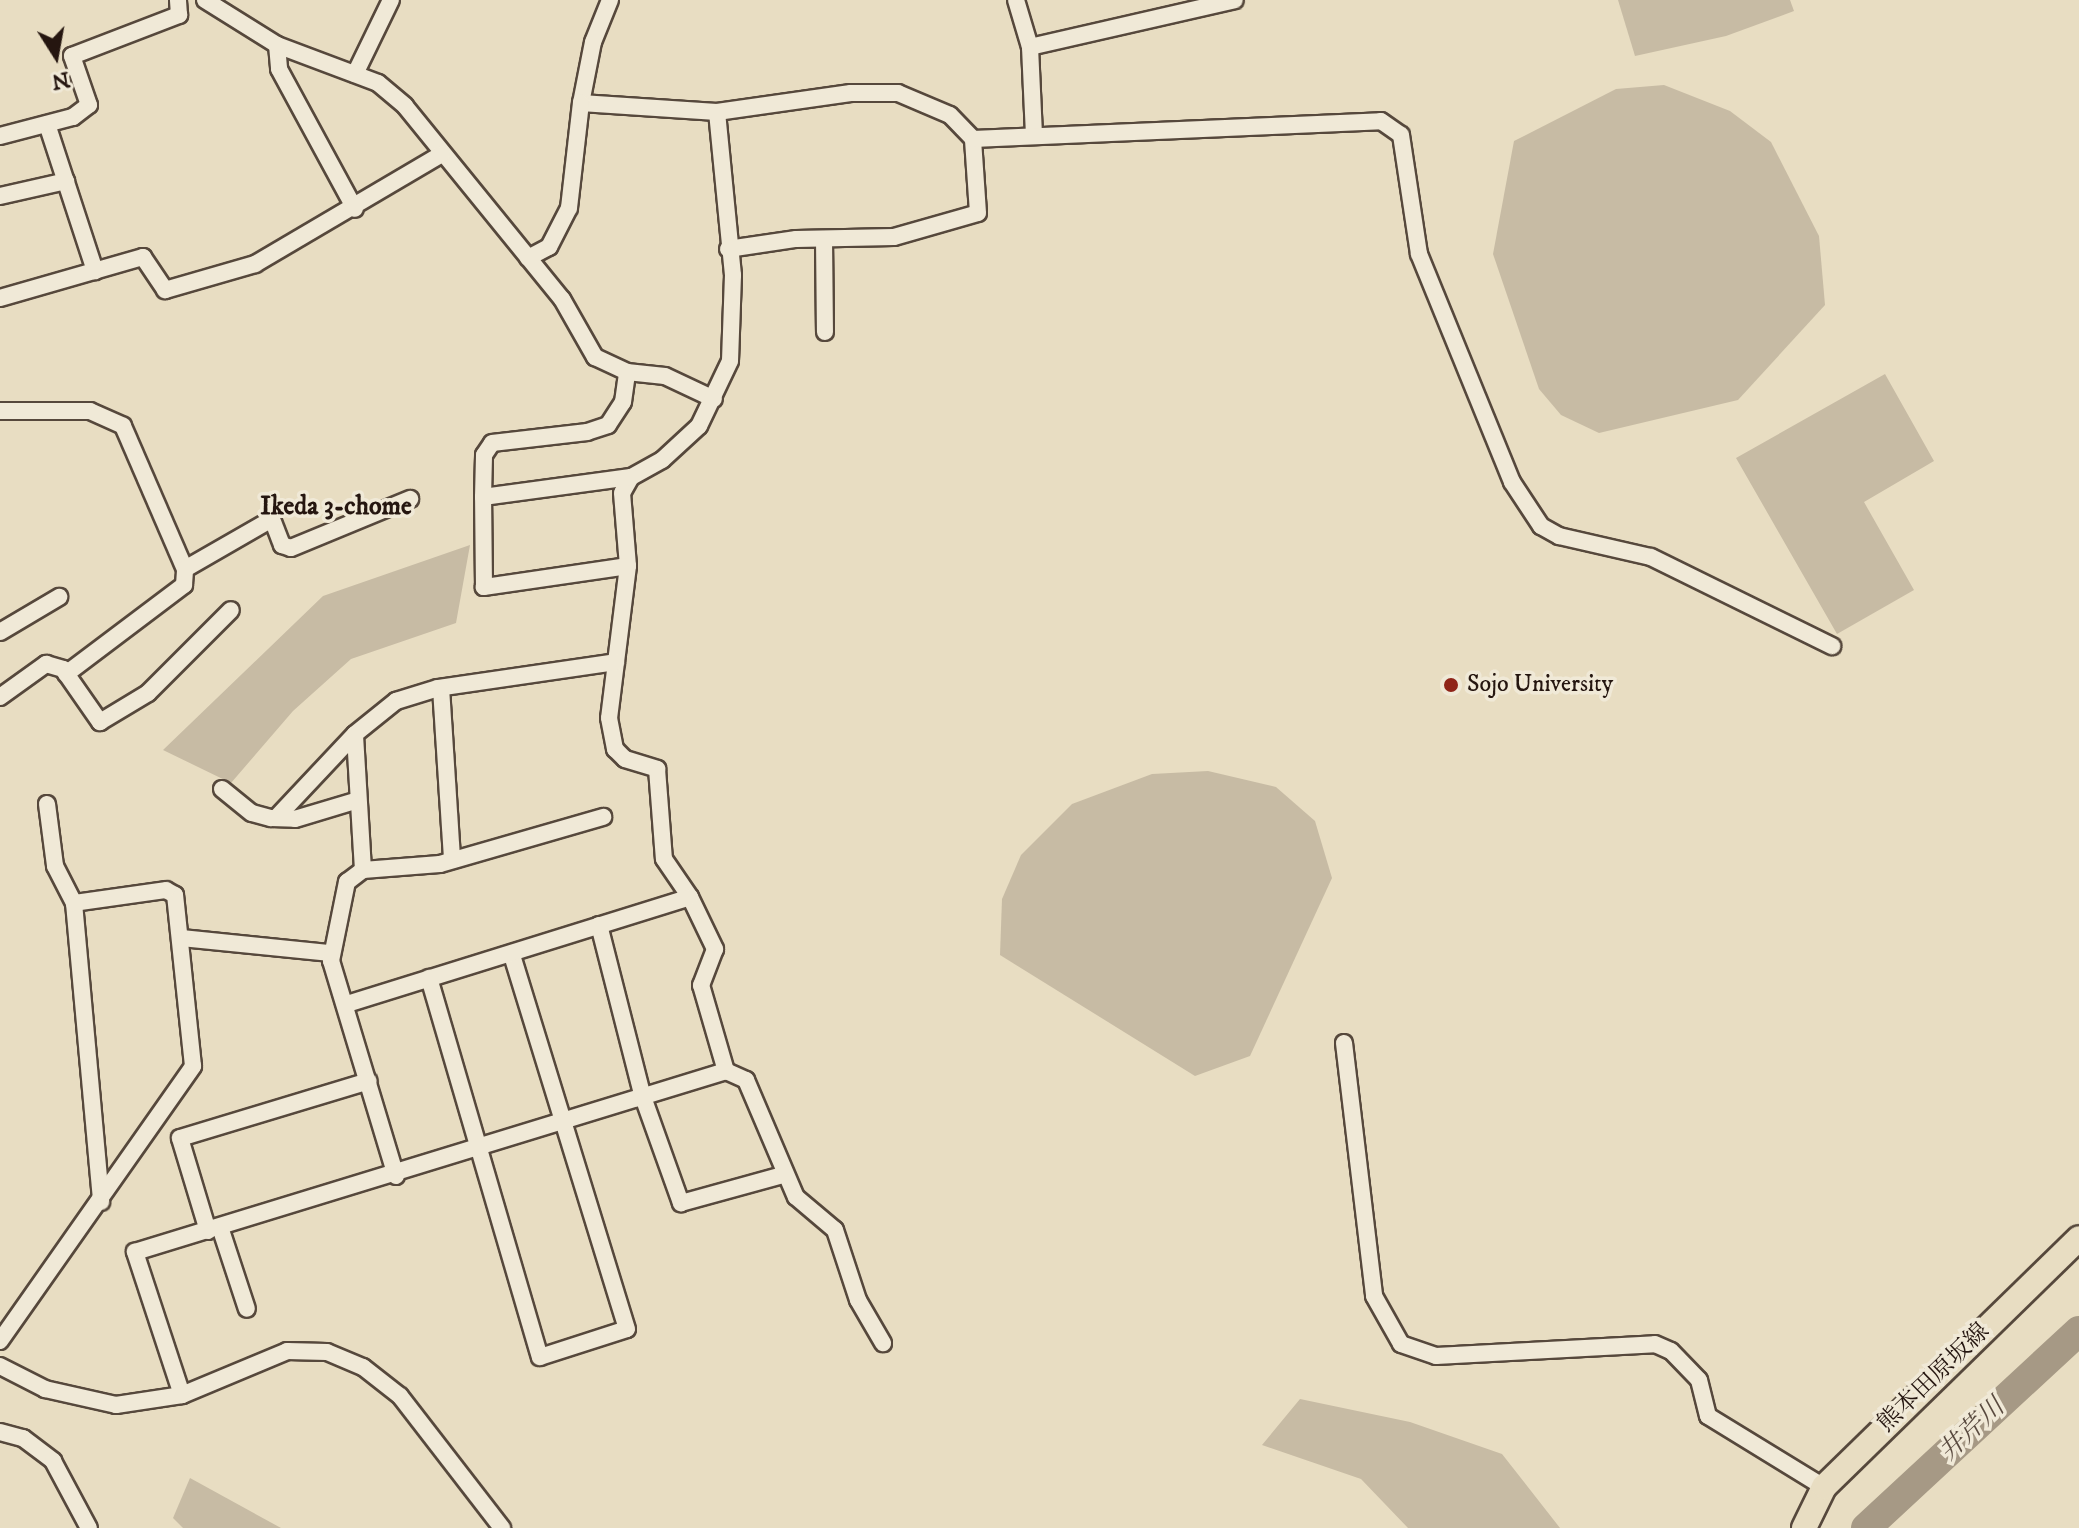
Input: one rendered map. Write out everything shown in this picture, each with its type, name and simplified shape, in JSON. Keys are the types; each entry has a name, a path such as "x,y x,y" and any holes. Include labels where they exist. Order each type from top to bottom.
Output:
{"main road":[{"name":"熊本田原坂線","path":"1804,1528 1824,1487 2079,1238"}],"street":[{"path":"0,136 73,117 89,105 72,56 179,15 178,0"},
{"path":"205,0 277,45 378,83 405,106 562,299 595,357 627,372 665,376 714,399"},
{"path":"355,74 391,0"},
{"path":"528,258 549,247 569,208 581,103 593,42 610,0"},
{"path":"1016,0 1030,47 1034,136"},
{"path":"1030,47 1235,0"},
{"path":"277,45 279,69 355,209"},
{"path":"581,103 717,112 851,93 898,93 950,115 973,139 978,213 894,237 824,239 728,249"},
{"path":"717,112 728,249 733,275 730,361 714,399 684,440 631,477 622,493 628,566 609,718 615,749 625,759 657,769 664,859 690,897 715,949 701,985 726,1071"},
{"path":"973,139 1381,121 1401,135 1419,254 1512,482 1541,526 1559,536 1651,557 1832,646"},
{"path":"47,124 95,271"},
{"path":"0,298 143,257 165,290 255,264 355,209 442,154"},
{"path":"0,196 66,181"},
{"path":"824,239 825,332"},
{"path":"627,372 623,402 608,425 587,432 492,443 484,455 484,587 628,566"},
{"path":"0,411 90,411 123,426 185,569 184,585 66,674"},
{"path":"483,497 631,477"},
{"path":"185,569 272,519 282,545 291,548 410,499"},
{"path":"0,632 59,597"},
{"path":"0,697 46,664 66,674 100,722 148,693 231,610"},
{"path":"276,818 355,734 396,701 441,688 616,662"},
{"path":"441,688 452,860"},
{"path":"355,734 355,801 363,870"},
{"path":"222,789 252,813 276,818 295,819 355,801"},
{"path":"47,804 55,866 74,903 101,1202"},
{"path":"396,1176 330,953 347,882 363,870 452,860 603,817"},
{"path":"0,1341 101,1202 193,1066 182,938 175,895 166,890 74,903"},
{"path":"347,1004 690,897"},
{"path":"599,925 643,1097 681,1203 783,1175"},
{"path":"182,938 330,953"},
{"path":"429,978 540,1357 627,1329 511,953"},
{"path":"1344,1043 1374,1296 1401,1344 1436,1356 1655,1344 1671,1351 1699,1380 1708,1416 1824,1487"},
{"path":"182,1395 135,1252 396,1176 726,1071 746,1080 783,1175 796,1197 835,1230 858,1300 883,1343"},
{"path":"247,1309 180,1138 369,1081"},
{"path":"0,1366 74,1398 116,1405 182,1395 287,1351 327,1352 363,1367 400,1396 502,1528"},
{"path":"0,1432 23,1438 53,1461 89,1528"}],"shaded area":[{"path":"1618,0 1790,0 1794,11 1726,36 1635,56"},
{"path":"1664,85 1730,111 1771,142 1819,236 1825,305 1738,400 1599,433 1561,415 1539,389 1493,254 1514,141 1616,89"},
{"path":"1885,374 1934,461 1864,502 1914,590 1837,634 1736,458"},
{"path":"470,545 456,623 351,659 293,711 231,783 163,750 323,596"},
{"path":"1208,771 1276,787 1315,821 1332,878 1250,1056 1195,1076 1000,955 1002,899 1021,855 1072,804 1152,774"},
{"path":"1300,1399 1410,1422 1502,1454 1560,1528 1408,1528 1361,1479 1262,1445"},
{"path":"190,1478 281,1528 183,1528 173,1518"}],"waterway":[{"name":"井芹川","path":"1866,1528 2079,1331"}],"place":[{"name":"Sojo University","path":"1451,685"}],"district":[{"name":"Ikeda 3-chome","path":"336,507"}]}
